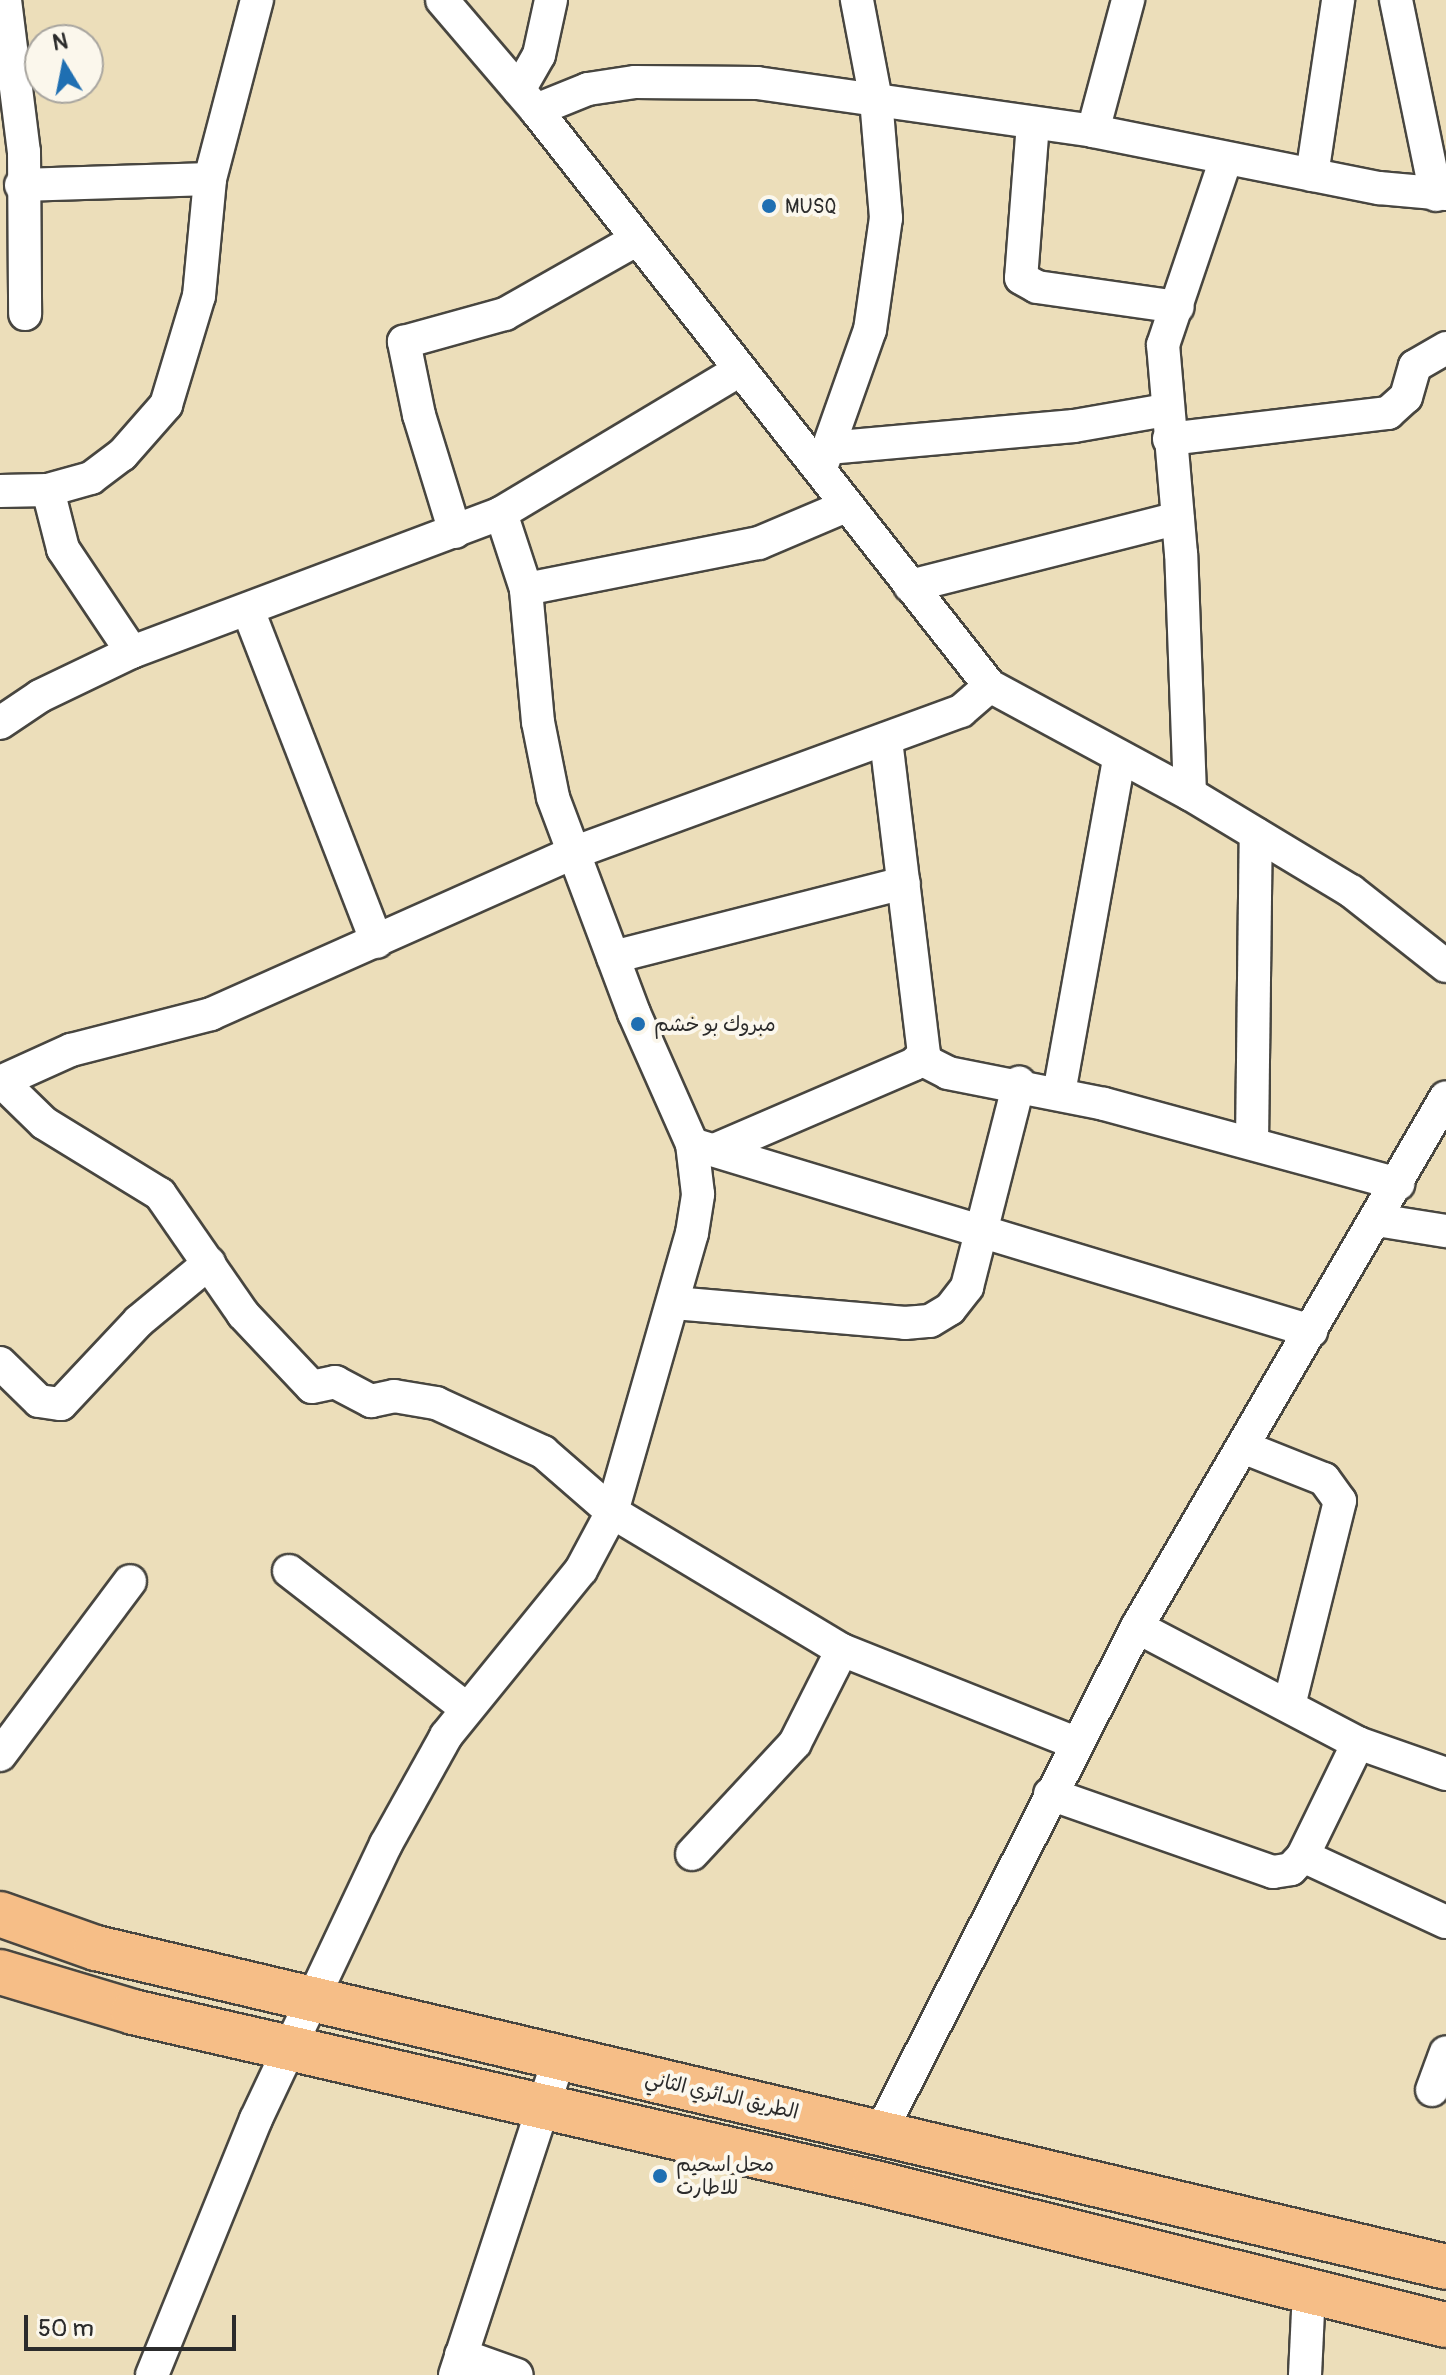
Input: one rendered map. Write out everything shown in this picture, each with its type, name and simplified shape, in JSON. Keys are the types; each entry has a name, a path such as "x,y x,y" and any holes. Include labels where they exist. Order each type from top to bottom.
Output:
{"main road":[{"name":"الطريق الدائري الثاني","path":"0,1914 96,1948 315,1997 1446,2267"},
{"path":"0,1972 133,2012 294,2046 546,2109 875,2183 1446,2325"}],"street":[{"path":"5,0 23,141 21,185 25,314"},
{"path":"0,491 48,490 91,478 122,455 166,405 199,296 210,179 257,0"},
{"path":"442,0 527,100 738,371 824,458 846,506 990,686 1190,794 1351,891 1446,966"},
{"path":"527,100 551,0"},
{"path":"824,458 870,330 886,218 876,100 857,0"},
{"path":"1093,131 1128,0"},
{"path":"1312,175 1338,0"},
{"path":"527,100 635,82 757,83 1093,131 1312,175 1441,194 1396,0"},
{"path":"1033,123 1021,278 1037,287 1178,307"},
{"path":"1190,794 1178,518 1163,345 1226,159"},
{"path":"21,185 210,179"},
{"path":"455,532 419,415 404,342 505,314 636,240"},
{"path":"824,458 1074,426 1168,425 1388,413 1406,397 1415,366 1446,348"},
{"path":"0,723 50,690 132,652 501,513 738,371"},
{"path":"48,490 63,549 132,652"},
{"path":"526,589 759,543 846,506"},
{"path":"152,2375 256,2119 294,2046 386,1844 446,1736 581,1570 612,1512 674,1303 698,1194 704,1146 613,957 553,797 538,722 526,589 501,513"},
{"path":"910,586 1178,518"},
{"path":"248,610 377,942"},
{"path":"990,686 961,711 573,853 415,920 377,942 211,1014 71,1050 2,1083 44,1123 160,1194 261,1337 312,1387 335,1382 371,1401 394,1396 436,1403 543,1452 612,1512 842,1650 1076,1743"},
{"path":"704,1146 921,1059 926,1049 886,739"},
{"path":"1059,1093 1119,758"},
{"path":"1252,1143 1256,834"},
{"path":"613,957 904,883"},
{"path":"921,1059 948,1073 1019,1083 1398,1184"},
{"path":"674,1303 749,1313 930,1321 959,1300 983,1231 1019,1083"},
{"path":"880,2133 1137,1627 1446,1097"},
{"path":"704,1146 1311,1331"},
{"path":"1377,1220 1446,1231"},
{"path":"0,1363 39,1401 61,1404 139,1321 209,1263"},
{"path":"1243,1447 1324,1479 1340,1501 1289,1706"},
{"path":"289,1571 467,1709"},
{"path":"0,1755 130,1581"},
{"path":"1137,1627 1358,1743 1446,1774"},
{"path":"692,1854 795,1743 842,1650"},
{"path":"1050,1794 1273,1872 1291,1869 1303,1856 1358,1743"},
{"path":"1303,1856 1446,1922"},
{"path":"1432,2090 1446,2052"},
{"path":"517,2375 458,2365 546,2109 560,2056"},
{"path":"1305,2375 1309,2291"}],"place":[{"name":"MUSQ","path":"769,206"},
{"name":"مبروك بو خشم","path":"638,1024"},
{"name":"محل اسحيم للاطارت","path":"660,2176"}]}
